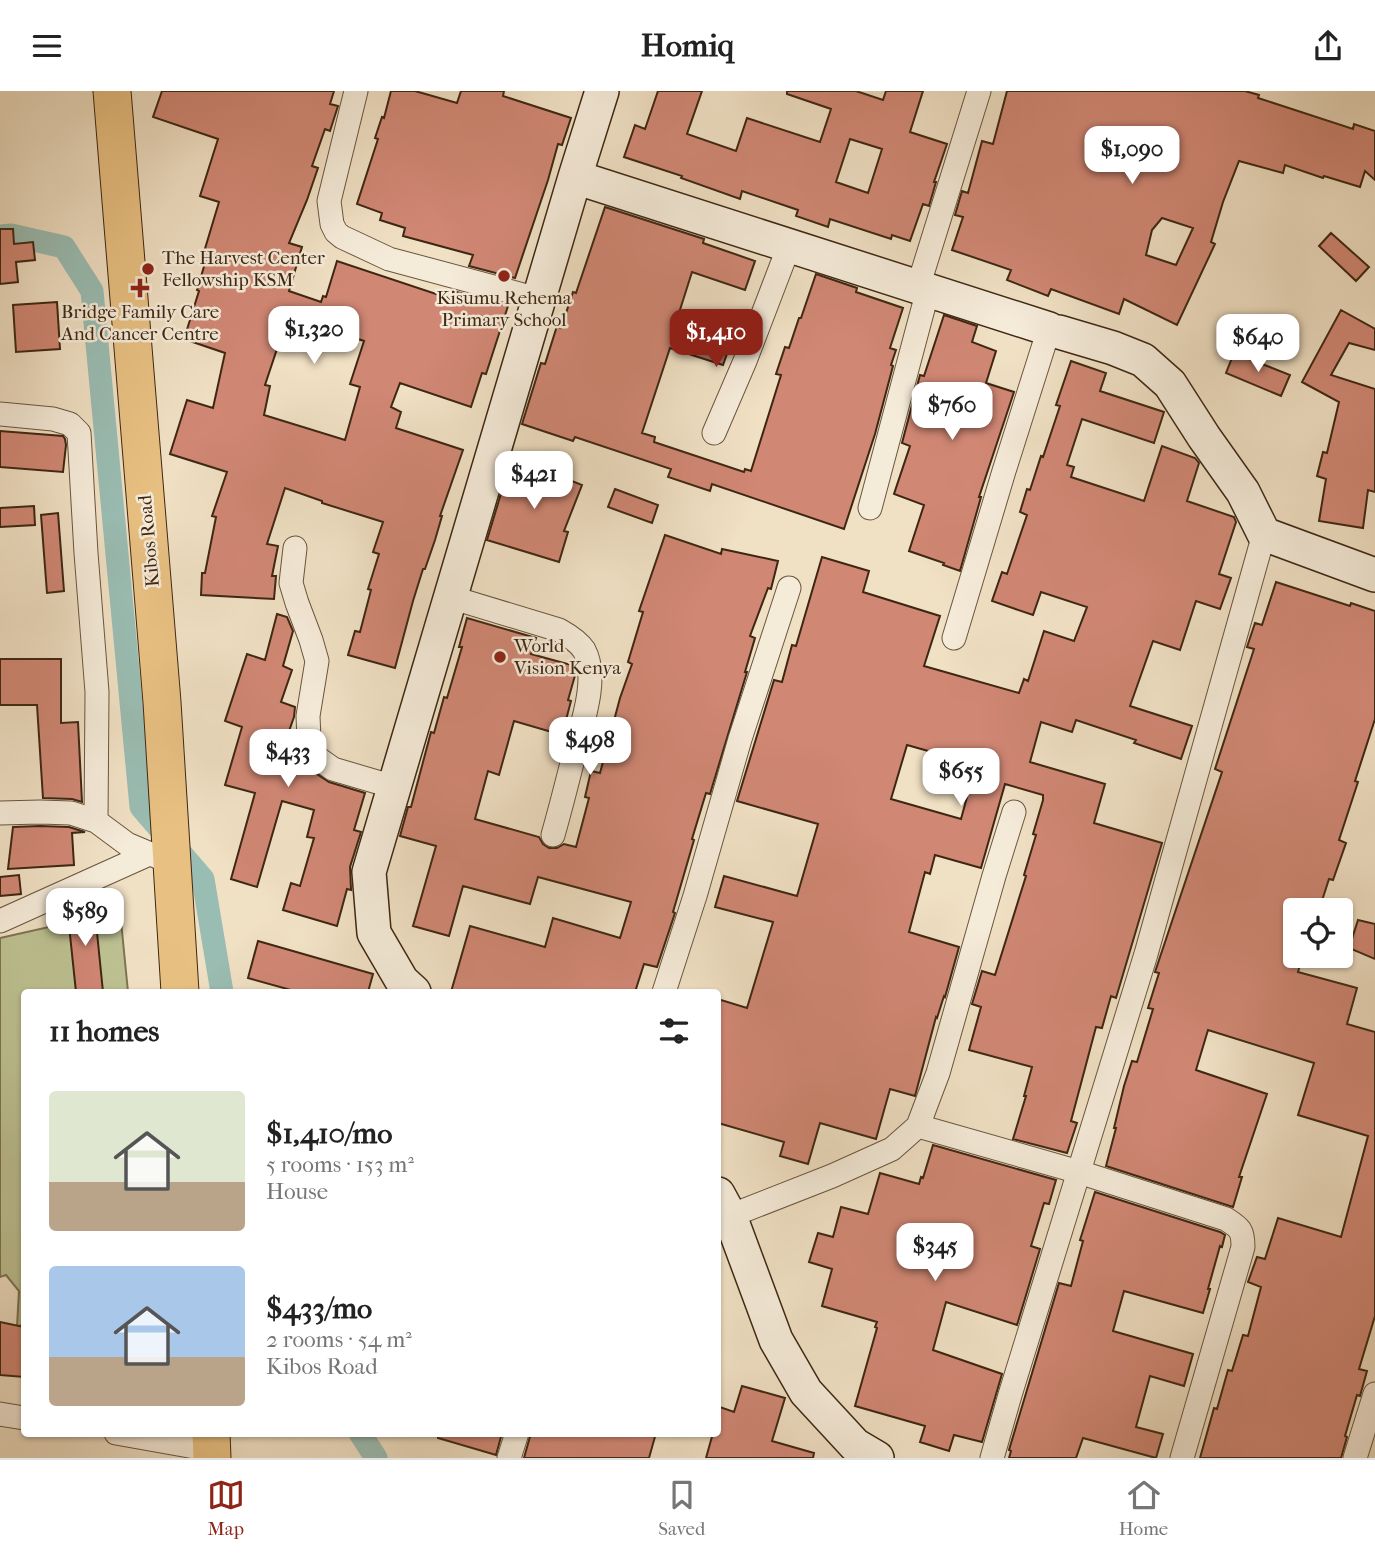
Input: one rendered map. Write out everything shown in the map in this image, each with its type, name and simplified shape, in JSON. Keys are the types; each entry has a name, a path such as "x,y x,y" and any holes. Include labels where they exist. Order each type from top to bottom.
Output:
{"main road":[{"name":"Kibos Road","path":"112,91 162,702 167,799 164,859 180,989"}],"street":[{"path":"356,91 329,201 332,225 336,232 389,259 538,299"},
{"path":"411,989 402,981 374,933 369,872 602,91"},
{"path":"870,508 923,289 979,91"},
{"path":"575,177 1114,348 1143,360 1170,384 1243,492 1264,534 1146,954 992,1458"},
{"path":"714,433 789,246"},
{"path":"954,638 1004,471 1054,330"},
{"path":"0,414 70,423 79,433 97,692 96,821"},
{"path":"1264,534 1375,575"},
{"path":"295,548 292,583 317,661 308,716 309,740 316,757 333,769 394,787"},
{"path":"665,989 740,739 789,588"},
{"path":"450,597 559,630 573,638 584,651 589,669 586,716 553,835"},
{"path":"877,1458 855,1445 806,1392 776,1340 724,1205 832,1177 892,1149 918,1126 938,1073 1014,812"},
{"path":"0,813 71,813 96,821 127,844 164,859"},
{"path":"0,921 164,859"},
{"path":"918,1126 1226,1219 1239,1227 1243,1236 1243,1247 1182,1458"},
{"path":"1355,1458 1375,1394"},
{"path":"0,1414 21,1418"},
{"path":"143,1437 212,1447"},
{"path":"509,1458 516,1437"}],"green space":[{"path":"120,911 128,989 21,989 21,1325 17,1327 19,1291 6,1275 0,1277 0,938"}],"building":[{"path":"162,91 334,91 330,104 338,106 330,131 325,129 312,166 318,168 289,243 302,247 289,291 321,302 323,296 326,297 337,261 451,299 453,291 508,306 486,374 482,373 471,407 400,383 391,407 401,412 396,428 463,450 413,601 395,668 348,655 355,631 360,632 371,590 368,589 379,554 373,552 383,522 285,488 267,544 278,546 272,576 276,576 274,599 201,595 202,573 205,573 216,517 212,516 227,472 170,454 187,400 213,408 225,353 184,339 199,291 197,290 208,253 204,252 219,202 200,196 218,139 153,117","holes":["288,316 364,341 350,384 360,387 345,440 264,415 270,386 265,385"]},
{"path":"391,91 415,91 457,103 461,91 504,91 503,96 571,118 562,145 558,144 515,278 469,266 473,255 403,236 405,228 380,220 382,213 357,204"},
{"path":"658,91 702,91 687,134 736,151 747,118 820,142 831,109 787,94 787,91 856,91 883,100 886,91 923,91 910,132 947,144 929,206 923,204 910,241 892,235 891,239 830,219 828,227 796,216 798,210 742,191 740,199 624,157 635,125 645,129","holes":["850,139 882,149 868,193 836,182"]},
{"path":"1007,91 1245,91 1259,95 1258,98 1353,129 1354,124 1375,131 1375,180 1365,171 1360,187 1285,165 1283,173 1239,161 1211,242 1215,244 1177,325 1124,299 1119,314 1051,289 1048,296 1007,280 1011,270 952,250 963,217 955,215 962,191 968,193 982,141 993,144","holes":["1162,218 1193,228 1176,265 1146,255 1152,230"]},
{"path":"605,207 704,239 703,243 755,261 745,290 692,272 679,313 734,334 723,365 670,348 642,433 655,437 654,442 744,472 745,469 751,471 781,375 776,374 785,347 789,348 801,318 816,274 857,288 856,292 903,308 890,348 896,350 875,434 844,529 712,484 710,491 668,477 671,469 575,437 573,441 522,424 541,363 545,364 557,326 561,328 573,292 576,293"},
{"path":"0,229 13,229 14,244 33,242 35,260 16,262 18,282 0,284"},
{"path":"1331,233 1369,267 1356,281 1319,246"},
{"path":"57,302 60,349 16,352 13,305"},
{"path":"1341,310 1375,329 1375,350 1349,343 1331,375 1375,389 1375,492 1368,490 1363,528 1319,521 1326,479 1317,476 1323,452 1327,453 1339,402 1302,382"},
{"path":"944,315 977,326 972,342 996,351 986,383 1014,392 979,497 960,571 909,551 924,505 894,494 910,446 902,443 920,375 924,376"},
{"path":"1234,353 1290,375 1281,396 1226,373"},
{"path":"1071,361 1106,373 1100,391 1164,412 1154,443 1082,419 1067,465 1074,467 1071,477 1144,501 1162,446 1195,458 1199,463 1187,501 1234,517 1236,522 1219,574 1231,578 1220,609 1196,601 1180,650 1153,641 1130,706 1192,726 1181,759 1134,743 1136,740 1076,720 1072,732 1041,722 1030,762 1105,784 1094,823 1162,843 1116,998 1111,996 1102,1028 1096,1027 1071,1121 1077,1123 1067,1153 1013,1139 1032,1067 969,1050 981,1007 972,1004 982,971 995,975 1026,876 1024,875 1036,835 1033,834 1043,800 1043,795 1005,784 981,868 935,855 930,874 925,872 909,932 959,947 945,997 936,1017 915,1096 890,1089 876,1139 820,1123 808,1164 780,1156 784,1142 721,1124 721,1000 747,1008 773,922 715,907 724,876 797,896 818,824 737,801 774,680 782,682 792,645 796,646 822,557 869,571 863,592 940,616 924,666 1019,693 1024,679 1028,681 1044,631 1074,641 1087,607 1041,592 1033,615 992,601 1002,572 1007,574 1027,515 1020,512 1027,489 1030,490 1060,406 1056,405","holes":["907,745 974,764 970,775 973,775 961,819 891,799"]},
{"path":"0,431 63,436 66,445 63,472 0,467"},
{"path":"512,457 582,485 564,531 568,532 559,562 487,540"},
{"path":"615,489 658,505 652,523 608,507"},
{"path":"34,506 35,525 0,527 0,508"},
{"path":"58,513 64,591 47,593 41,515"},
{"path":"665,535 721,554 722,549 778,561 771,589 768,588 750,636 755,638 747,672 710,794 706,793 673,912 675,913 657,967 644,964 636,989 452,989 470,926 545,947 553,918 620,938 631,902 538,877 530,904 463,886 449,936 413,926 436,846 400,836 408,807 411,807 431,732 434,733 444,697 447,698 462,647 459,647 467,618 536,638 531,654 575,666 576,672 568,700 571,701 562,735 514,721 499,775 488,771 475,819 539,837 549,848 557,848 564,844 576,847 589,798 585,797 591,771 600,773 632,664 628,662 643,612 639,611"},
{"path":"1276,582 1350,606 1351,603 1375,611 1375,719 1339,840 1346,843 1333,880 1329,879 1323,898 1283,898 1283,968 1299,968 1298,972 1357,988 1347,1024 1375,1032 1375,1316 1359,1369 1367,1371 1360,1396 1357,1395 1341,1458 1200,1458 1228,1370 1232,1371 1243,1335 1248,1336 1261,1287 1248,1282 1257,1257 1265,1259 1278,1218 1341,1237 1368,1136 1298,1115 1314,1063 1208,1030 1196,1070 1267,1094 1239,1177 1242,1177 1233,1207 1106,1166 1124,1086 1132,1061 1137,1062 1153,1009 1148,1008 1159,973 1155,972 1222,772 1215,769 1254,649 1247,647 1255,623 1262,625"},
{"path":"277,614 287,617 293,631 283,666 292,670 281,702 295,707 279,759 308,768 329,782 365,793 354,830 361,832 350,867 351,890 347,889 337,926 283,910 291,883 300,886 314,838 307,837 314,810 282,801 257,887 231,879 255,793 225,785 242,727 225,721 247,654 265,660"},
{"path":"0,659 61,659 61,723 78,722 82,802 43,798 37,705 0,705"},
{"path":"13,827 69,827 85,832 72,833 74,865 8,869"},
{"path":"19,875 21,894 0,896 0,877"},
{"path":"94,903 103,989 76,989 67,906"},
{"path":"1358,920 1375,924 1375,959 1353,950 1353,936"},
{"path":"258,941 373,974 369,989 287,989 248,978"},
{"path":"933,1145 1056,1180 1049,1204 1044,1203 1031,1246 1040,1249 1017,1325 946,1302 933,1350 1002,1374 982,1442 954,1435 949,1451 920,1442 925,1426 855,1406 877,1322 822,1306 832,1269 809,1262 818,1233 833,1237 841,1207 868,1214 880,1173 919,1184"},
{"path":"1095,1192 1225,1235 1203,1313 1124,1291 1113,1331 1193,1354 1184,1386 1150,1376 1136,1427 1163,1434 1156,1458 1083,1438 1076,1458 1009,1458 1009,1450 1059,1283 1071,1286 1083,1241 1080,1240"},
{"path":"0,1322 21,1326 21,1377 0,1375"},
{"path":"742,1386 785,1398 772,1441 814,1453 813,1458 706,1458 712,1437 721,1437 721,1407 734,1412"},
{"path":"438,1437 501,1437 496,1455"},
{"path":"530,1437 655,1437 649,1458 524,1458"}],"waterway":[{"path":"0,236 11,235 64,247 92,291 141,807 203,879 221,989"},
{"path":"363,1437 376,1458"}],"place":[{"name":"The Harvest Center Fellowship KSM","path":"148,269"},
{"name":"Kisumu Rehema Primary School","path":"504,276"},
{"name":"Bridge Family Care And Cancer Centre","path":"140,288"},
{"name":"World Vision Kenya","path":"500,657"}]}
